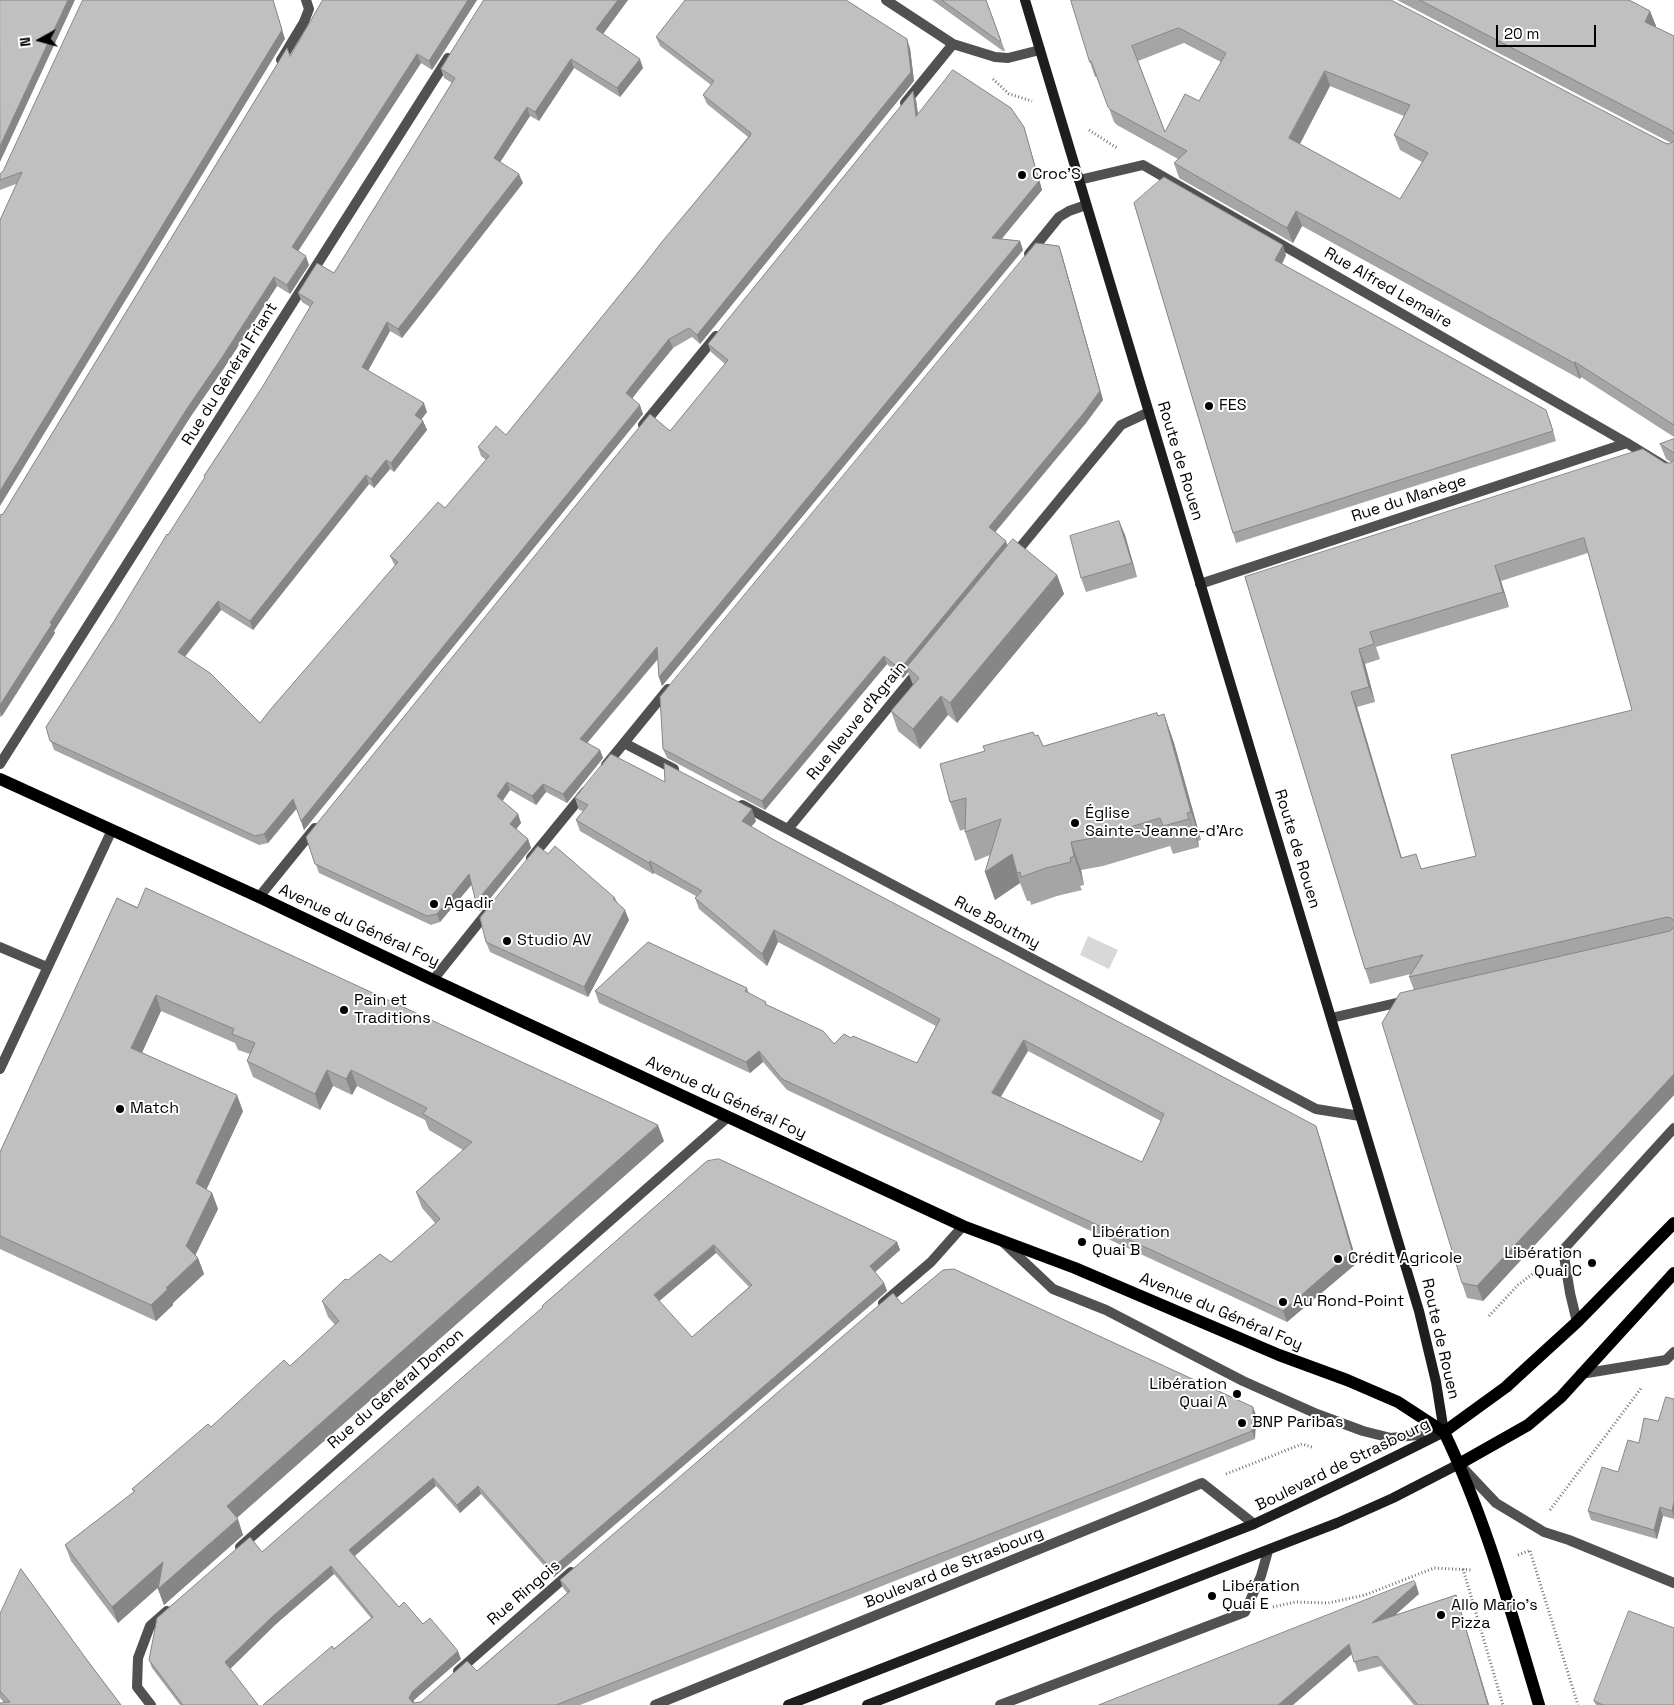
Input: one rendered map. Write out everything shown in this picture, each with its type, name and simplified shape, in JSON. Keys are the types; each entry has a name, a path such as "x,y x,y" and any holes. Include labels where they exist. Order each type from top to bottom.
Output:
{"main road":[{"name":"Route de Rouen","path":"1025,0 1419,1311 1436,1382 1444,1432 1476,1504 1497,1562 1539,1705"},
{"name":"Avenue du Général Foy","path":"0,779 259,897 433,980 964,1226 1075,1268 1279,1355 1347,1380 1398,1402 1444,1432"},
{"path":"1444,1432 1506,1387 1577,1322 1674,1223"},
{"path":"867,1705 1337,1523 1393,1498 1459,1464 1528,1425 1561,1397 1674,1273"},
{"name":"Boulevard de Strasbourg","path":"788,1705 1254,1524 1376,1467 1444,1432"}],"street":[{"path":"273,72 304,22 309,9 306,0"},
{"path":"886,0 953,44 995,57 1008,58 1040,50"},
{"path":"901,108 953,44"},
{"name":"Rue du Général Friant","path":"0,764 453,51"},
{"name":"Rue Alfred Lemaire","path":"1079,180 1143,165 1627,443 1674,472"},
{"path":"1021,263 1059,217 1069,211 1086,206"},
{"path":"637,433 725,325"},
{"path":"1008,562 1121,425 1149,412"},
{"name":"Rue du Manège","path":"1200,584 1627,443"},
{"name":"Rue Neuve d'Agrain","path":"788,829 926,662"},
{"path":"527,863 674,682"},
{"path":"624,743 684,774"},
{"name":"Rue Boutmy","path":"736,802 1316,1109 1360,1116"},
{"path":"259,897 322,820"},
{"path":"0,1069 112,830"},
{"path":"433,980 497,900"},
{"path":"0,947 47,967"},
{"path":"1331,1018 1417,998"},
{"name":"Rue du Général Domon","path":"232,1553 728,1117"},
{"path":"1577,1322 1563,1250 1674,1128"},
{"path":"878,1308 931,1262 964,1226"},
{"path":"1000,1240 1053,1289 1106,1310 1243,1382 1317,1414 1363,1431 1390,1438 1444,1432"},
{"path":"1582,1374 1666,1360 1674,1352"},
{"path":"1459,1464 1496,1503 1544,1532 1569,1540 1674,1583"},
{"name":"Boulevard de Strasbourg","path":"655,1705 1202,1483 1254,1524"},
{"path":"1000,1705 1245,1612 1261,1576 1268,1551"},
{"name":"Rue Ringois","path":"448,1679 575,1568"},
{"path":"151,1705 137,1687 138,1658 150,1626 172,1606"}],"path":[{"path":"1489,1316 1518,1285 1563,1250"},
{"path":"1550,1509 1643,1384 1666,1360"},
{"path":"1202,1483 1302,1444 1312,1447"},
{"path":"1530,1551 1578,1705"},
{"path":"1245,1612 1296,1602 1328,1603 1365,1595 1434,1568 1463,1569 1503,1705"}],"shaded area":[{"path":"1088,936 1118,950 1109,969 1080,955"}],"building":[{"path":"0,0 68,0 0,146"},
{"path":"83,0 273,0 282,30 0,491 0,220 22,172 0,180 0,174"},
{"path":"323,0 468,0 429,61 417,54 292,247 306,256 287,285 274,277 188,407 0,705 0,515 3,514 287,48 290,56"},
{"path":"484,0 618,0 596,29 640,59 617,88 571,59 535,112 527,107 494,158 519,174 398,329 387,322 362,367 424,403 415,415 423,421 391,463 386,460 371,479 366,475 250,621 218,601 178,652 210,673 260,723 398,562 390,556 438,502 445,508 489,456 478,447 496,426 506,435 750,136 751,133 703,95 714,81 656,37 685,0 846,0 907,39 911,72 697,335 689,328 669,339 626,393 640,405 301,821 293,799 264,834 255,836 50,741 46,727 113,623 167,534 263,386 313,302 298,293 317,263 334,273 455,78 441,69"},
{"path":"942,0 986,0 1001,41 999,41"},
{"path":"1071,0 1391,0 1665,143 1669,144 1674,141 1674,425 1575,362 1296,211 1287,228 1174,163 1187,151 1111,110 1108,107 1090,62","holes":["1179,28 1226,53 1199,101 1185,94 1165,132 1132,46","1325,71 1410,105 1394,135 1428,153 1400,199 1289,138"]},
{"path":"1420,0 1629,0 1650,11 1645,22 1674,36 1674,134 1672,131"},
{"path":"953,70 1011,108 1024,127 1039,181 992,238 1020,241 659,677 657,647 580,739 600,750 563,794 543,784 532,796 507,782 497,796 518,814 510,824 528,839 476,902 469,874 437,914 427,916 315,864 306,837 650,414 670,431 728,360 708,344 913,91 916,116"},
{"path":"1164,177 1283,245 1275,260 1546,410 1553,431 1233,533 1134,203"},
{"path":"1036,243 1059,246 1100,391 989,527 1006,541 900,669 884,656 762,801 663,749 660,697"},
{"path":"1674,439 1674,453 1660,444"},
{"path":"1643,449 1665,463 1671,463 1674,459 1674,921 1667,917 1409,977 1423,955 1365,969 1245,577","holes":["1584,538 1632,710 1451,755 1476,856 1421,869 1416,854 1401,858 1351,692 1369,687 1359,649 1374,644 1370,632 1503,592 1495,566"]},
{"path":"1119,521 1132,563 1081,578 1070,536"},
{"path":"1013,539 1057,575 950,703 941,696 913,729 891,711 919,678 907,667"},
{"name":"Église Sainte-Jeanne-d'Arc","path":"1157,713 1158,716 1164,714 1191,812 1187,813 1189,819 1163,826 1160,818 1093,838 1071,842 1074,856 1070,858 1071,862 1021,877 1020,872 1017,873 1012,854 985,872 1001,819 965,832 966,798 950,802 940,764 985,751 983,746 1033,732 1035,736 1038,735 1043,746"},
{"path":"611,754 665,782 664,763 752,809 742,821 776,841 1316,1126 1352,1251 1283,1311 782,1079 759,1051 746,1062 595,991 648,942 747,988 745,991 766,1002 765,1004 823,1031 834,1044 844,1034 851,1038 853,1036 917,1063 940,1019 774,930 762,954 695,898 702,891 650,861 649,863 576,820 588,805 575,798","holes":["1024,1040 1164,1114 1142,1162 992,1093"]},
{"path":"538,846 548,854 555,846 615,898 613,899 625,910 584,987 486,942 480,918"},
{"path":"146,888 658,1125 227,1506 238,1519 158,1589 163,1562 112,1607 65,1545 135,1491 132,1489 208,1424 211,1427 284,1360 290,1366 339,1321 322,1301 345,1279 348,1280 380,1254 391,1262 440,1219 416,1192 472,1142 423,1114 427,1108 351,1070 346,1079 327,1070 315,1094 247,1061 255,1043 232,1034 234,1029 156,995 131,1048 237,1095 196,1183 212,1193 186,1246 198,1258 151,1305 0,1236 0,1152 117,898 137,908"},
{"path":"1674,927 1674,1074 1477,1286 1462,1283 1382,1023 1400,993 1670,931"},
{"path":"719,1159 897,1242 870,1266 884,1283 551,1569 478,1486 457,1505 433,1478 349,1550 399,1607 404,1602 423,1624 430,1618 458,1651 412,1692 409,1698 413,1703 421,1702 467,1661 477,1671 570,1591 560,1580 893,1293 902,1304 943,1270 954,1269 1253,1407 1252,1431 556,1705 263,1705 332,1646 334,1649 373,1617 331,1566 273,1616 225,1662 258,1705 183,1705 149,1660 157,1618 250,1537 262,1552 707,1161","holes":["714,1245 752,1285 692,1337 654,1295"]},
{"path":"1666,1397 1674,1399 1674,1501 1672,1511 1660,1507 1654,1530 1588,1511 1602,1467 1618,1472 1628,1440 1639,1443 1644,1418 1658,1421"},
{"path":"21,1569 121,1705 0,1705 0,1703 10,1702 0,1691 0,1614"},
{"path":"1414,1581 1416,1584 1372,1623 1456,1595 1488,1705 1418,1705 1377,1656 1354,1662 1349,1644 1278,1705 1099,1705"},
{"path":"1629,1611 1674,1628 1674,1705 1603,1705 1594,1701"}],"place":[{"name":"Croc'S","path":"1022,175"},
{"name":"FES","path":"1209,406"},
{"name":"Église Sainte-Jeanne-d'Arc","path":"1075,823"},
{"name":"Agadir","path":"434,904"},
{"name":"Studio AV","path":"507,941"},
{"name":"Pain et Traditions","path":"344,1010"},
{"name":"Match","path":"120,1109"},
{"name":"Libération Quai B","path":"1082,1242"},
{"name":"Crédit Agricole","path":"1338,1259"},
{"name":"Libération Quai C","path":"1592,1263"},
{"name":"Au Rond-Point","path":"1283,1302"},
{"name":"Libération Quai A","path":"1237,1394"},
{"name":"BNP Paribas","path":"1242,1423"},
{"name":"Libération Quai E","path":"1212,1596"},
{"name":"Allo Mario's Pizza","path":"1441,1615"}]}
